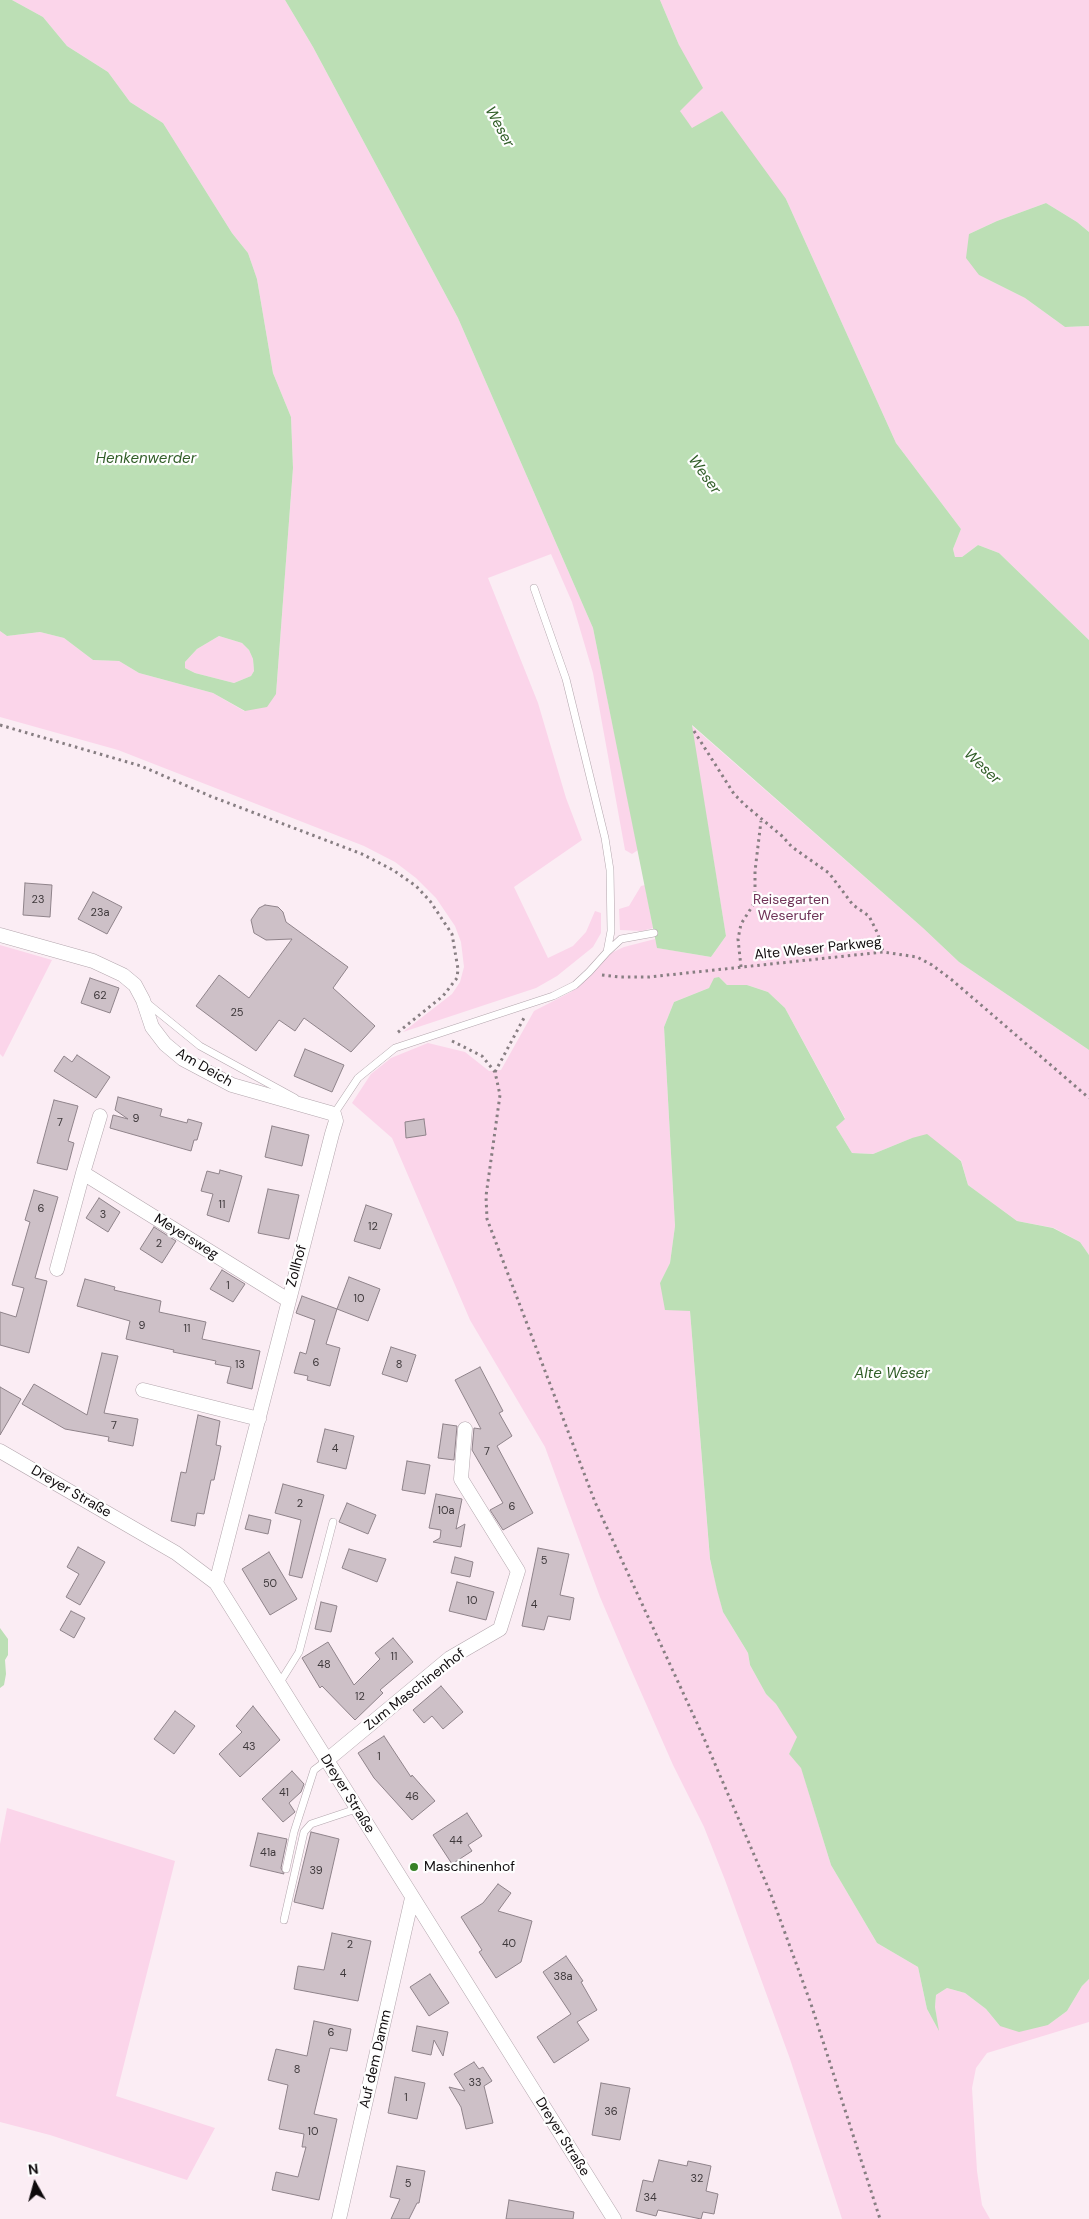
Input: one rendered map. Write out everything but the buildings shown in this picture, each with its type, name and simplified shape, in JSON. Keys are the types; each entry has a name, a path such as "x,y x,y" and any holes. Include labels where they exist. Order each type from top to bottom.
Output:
{"street":[{"name":"Am Deich","path":"0,934 94,961 123,975 134,985 143,1000 152,1027 165,1044 184,1058 232,1085 334,1114"},
{"name":"Zollhof","path":"216,1583 336,1121 334,1114"},
{"path":"57,1269 100,1116"},
{"name":"Meyersweg","path":"83,1173 288,1300"},
{"path":"143,1390 259,1419"},
{"name":"Zum Maschinenhof","path":"326,1761 450,1658 500,1628 518,1571 461,1479 465,1429"},
{"name":"Dreyer Straße","path":"0,1451 176,1553 216,1583 614,2219"},
{"name":"Auf dem Damm","path":"339,2219 412,1898"}],"lane":[{"path":"534,588 566,679 606,838 610,870 611,917 611,931 607,952"},
{"path":"334,1114 358,1078 395,1048 553,996 575,985 621,939 654,933"},
{"path":"143,1000 200,1046 311,1106"},
{"path":"279,1685 299,1652 333,1522"},
{"path":"286,1869 294,1832 314,1770 326,1761"},
{"path":"284,1920 304,1832 310,1824 356,1808"}],"path":[{"path":"0,725 141,766 210,796 362,854 394,870 416,886 435,907 452,934 458,969 456,978 443,996 397,1032 395,1048"},
{"path":"694,731 734,794 792,847 829,873 853,905 869,916 878,934 883,952"},
{"path":"740,968 738,939 741,924 755,902 755,871 761,820"},
{"name":"Alte Weser Parkweg","path":"589,972 619,977 649,977 883,952 916,958 932,965 959,985 1089,1098"},
{"path":"495,1072 531,1004"},
{"path":"428,1036 452,1041 471,1049 482,1056 495,1072 500,1095 486,1196 488,1219 595,1502 704,1736 770,1892 811,2004 880,2219"}],"green space":[{"path":"12,0 285,0 313,47 458,318 593,628 638,850 632,854 625,850 593,673 572,602 551,554 488,578 538,703 566,798 582,840 514,887 548,958 573,946 586,932 595,911 601,913 601,933 593,947 557,976 536,988 403,1032 452,994 460,982 464,967 461,942 455,926 436,898 416,878 395,862 364,846 118,750 0,717 0,631 7,636 40,632 64,638 93,660 119,661 139,673 213,693 244,711 276,694 293,468 291,417 273,373 257,279 248,253 232,233 163,123 130,102 108,72 67,46 43,17"},
{"path":"660,0 1089,0 1089,232 1077,222 1046,203 997,221 969,234 979,275 1025,298 1065,327 1089,326 1089,640 999,553 978,545 962,557 955,557 953,549 961,529 896,443 786,199 691,129 680,111 679,45"},
{"path":"219,636 242,643 249,650 253,659 254,671 251,676 234,683 195,673 185,668 185,662 197,649"},
{"name":"Reisegarten Weserufer","path":"691,725 923,928 959,962 1089,1050 1089,1255 1080,1242 1054,1228 1017,1221 968,1185 961,1160 912,1138 873,1154 852,1153 836,1127 845,1118 785,1008 768,992 747,985 727,985 719,977 709,988 674,1002 664,1027 675,1226 670,1263 660,1283 690,1311 710,1560 723,1612 748,1653 750,1665 766,1694 776,1704 798,1737 789,1754 801,1767 831,1865 877,1943 918,1967 927,2009 938,2029 935,2007 936,1995 947,1988 965,1993 986,2009 1000,2026 1048,2025 1067,2011 1082,1986 1089,1979 1089,2022 987,2053 976,2068 972,2088 977,2171 982,2205 990,2219 842,2219 790,2059 725,1880 704,1827 673,1765 600,1597 545,1447 470,1320 392,1138 352,1103 371,1074 391,1058 428,1043 465,1052 489,1071 501,1070 534,1011 571,992 611,953 624,947 655,939 658,948 711,957 726,936"},
{"path":"645,885 653,928 642,931 620,930 619,909 629,906 641,886"},
{"path":"0,945 52,960 3,1057 0,1054"},
{"path":"7,1808 175,1861 116,2096 215,2128 187,2180 50,2135 0,2122 0,1844"}],"water":[{"name":"Henkenwerder","path":"0,0 12,0 43,17 67,46 108,72 130,102 163,123 232,233 248,253 257,279 273,373 291,417 293,468 276,694 267,707 245,711 213,693 139,673 119,661 93,660 64,638 40,632 7,636 0,631","holes":["219,636 242,643 249,650 253,659 254,671 251,676 234,683 195,673 185,668 185,662 197,649"]},
{"name":"Weser","path":"285,0 660,0 679,45 703,88 680,111 692,128 722,111 786,199 896,443 961,529 953,549 955,557 962,557 978,545 999,553 1089,640 1089,1050 959,962 923,928 692,725 726,936 711,957 657,948 593,628 458,318 313,47"},
{"path":"1046,203 1077,222 1089,232 1089,326 1065,327 1025,298 979,275 966,258 969,234 997,221"},
{"name":"Alte Weser","path":"719,977 727,985 747,985 768,992 785,1008 845,1119 836,1127 852,1153 873,1154 927,1134 961,1161 968,1185 1017,1221 1053,1228 1080,1242 1089,1255 1089,1979 1082,1986 1067,2011 1048,2025 1019,2032 1000,2026 986,2009 965,1993 947,1988 936,1995 935,2007 939,2031 927,2009 918,1967 877,1943 831,1865 801,1768 789,1754 797,1737 776,1704 766,1694 750,1665 748,1653 723,1612 710,1559 690,1311 665,1310 660,1283 670,1263 675,1226 664,1027 674,1002 709,988 714,978"},
{"path":"0,1628 8,1639 8,1655 5,1660 6,1674 4,1685 0,1688"}],"place":[{"name":"Maschinenhof","path":"414,1867"}]}
